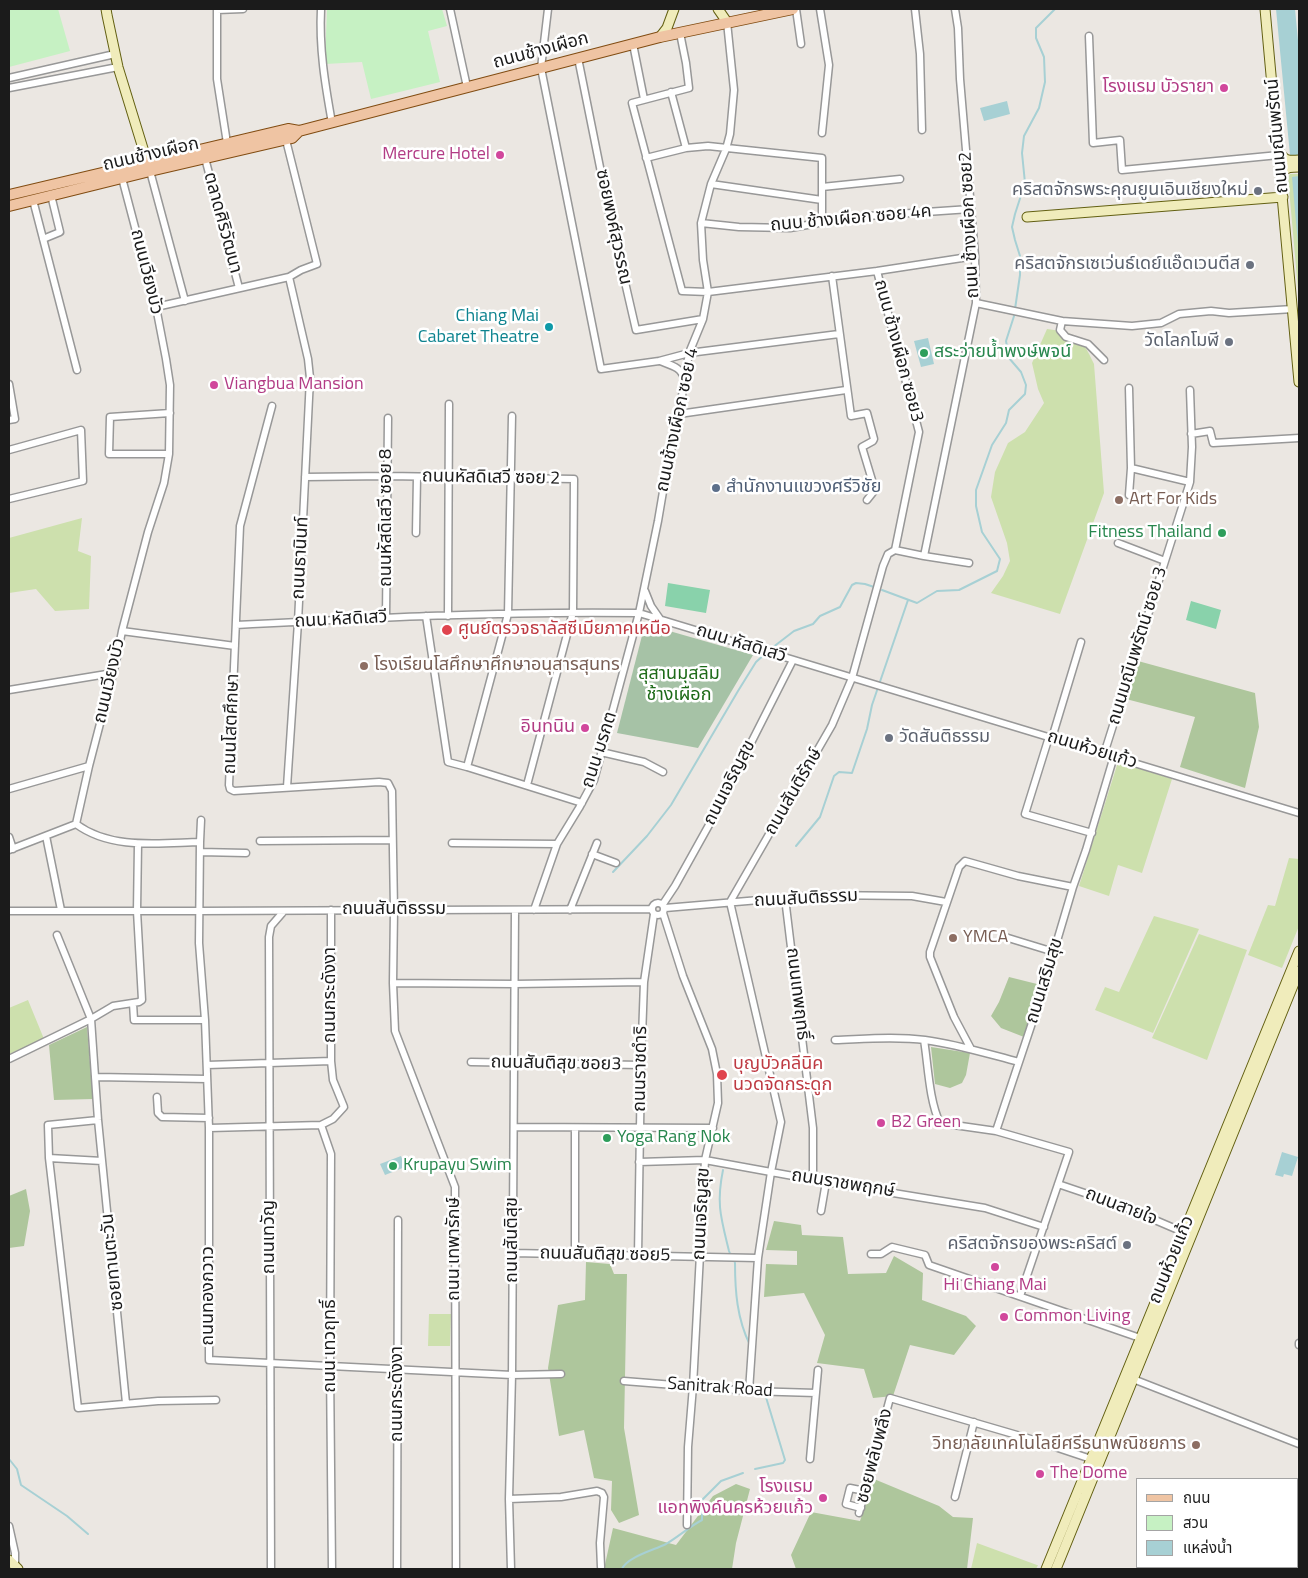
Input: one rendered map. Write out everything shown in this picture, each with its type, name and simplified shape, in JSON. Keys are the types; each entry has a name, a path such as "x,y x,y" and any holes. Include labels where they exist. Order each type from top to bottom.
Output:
{"main road":[{"path":"106,9 118,67 149,166"},
{"path":"660,37 667,28 674,9"},
{"path":"718,9 727,22"},
{"name":"ถนนช้างเผือก","path":"9,206 122,178 149,166 227,143 288,129 299,131 660,37 794,9"},
{"name":"ถนนมณีนพรัตน์","path":"1265,9 1299,382"},
{"name":"ถนนช้างเผือก","path":"9,195 149,166 205,158 286,140 292,138 299,131"},
{"path":"1279,153 1288,164 1299,166"},
{"path":"1281,173 1288,164 1299,160"},
{"path":"1027,217 1283,197"},
{"name":"ถนนห้วยแก้ว","path":"1056,1569 1133,1379 1144,1339 1183,1232 1299,951"},
{"name":"ถนนห้วยแก้ว","path":"1046,1569 1299,972"}],"street":[{"path":"227,143 217,79 217,9 243,9"},
{"path":"321,9 320,36 324,79 332,122"},
{"path":"450,9 467,87"},
{"path":"548,9 541,68 601,369 659,361 690,353 839,334"},
{"path":"794,9 801,44"},
{"path":"820,9 829,65 822,133"},
{"path":"916,9 920,54 922,130"},
{"name":"ถนน ช้างเผือก ซอย2","path":"924,556 976,303 975,256 955,9"},
{"name":"ถนนช้างเผือก ซอย 4","path":"639,613 690,353 702,319 708,292 703,260 701,223 711,184 726,149 730,134 734,90 727,22"},
{"path":"680,33 689,88 632,103 682,291 708,292 877,271 975,256"},
{"path":"1089,36 1093,143 1120,140 1122,170 1279,153"},
{"path":"632,44 644,99"},
{"path":"9,78 115,54"},
{"name":"ซอยพงศ์สุวรรณ","path":"578,58 610,217 636,330 702,319"},
{"path":"9,88 118,67"},
{"path":"671,92 686,148"},
{"path":"156,308 289,276 317,264 286,140"},
{"path":"646,158 686,148 708,146 822,158 822,223"},
{"name":"ตลาดศิริวัฒนา","path":"205,158 239,288"},
{"path":"149,166 185,301"},
{"name":"ถนนเวียงบัว","path":"76,824 122,630 148,532 164,483 169,454 170,384 156,308 122,178"},
{"path":"822,187 900,179"},
{"path":"711,184 822,200"},
{"path":"43,238 60,232 51,195"},
{"path":"33,200 77,370"},
{"name":"ถนน ช้างเผือก ซอย 4ค","path":"701,223 739,227 790,228 853,217 970,209"},
{"name":"ถนน ช้างเผือก ซอย3","path":"877,271 919,432 895,550"},
{"name":"ถนนธานินท์","path":"287,787 298,622 310,378 308,359 289,276"},
{"path":"832,276 851,416 867,413 874,439 874,441 862,447 874,488 867,500"},
{"path":"976,303 1062,321 1132,326 1161,323 1179,314 1211,311 1229,314 1293,309"},
{"path":"1062,321 1060,330 1063,334 1088,344 1104,360"},
{"path":"659,361 679,369 684,375 685,382"},
{"path":"9,384 15,419 9,420"},
{"path":"1128,495 1131,468 1129,388"},
{"path":"679,414 846,390"},
{"name":"ถนนมณีนพรัตน์ ซอย 3","path":"1104,754 1190,482 1192,434 1190,390"},
{"path":"448,616 449,404"},
{"name":"ถนนโสตศึกษา","path":"272,406 240,526 229,785 230,789 234,791 388,783 392,791 394,910"},
{"path":"169,454 109,454 110,417 170,413"},
{"path":"467,767 508,614 512,416"},
{"name":"ถนนหัสดิเสวี ซอย 8","path":"386,618 388,418"},
{"path":"9,450 81,430 82,481 9,499"},
{"path":"1192,434 1210,431 1213,443 1299,438"},
{"path":"1131,468 1190,482"},
{"name":"ถนนหัสดิเสวี ซอย 2","path":"305,477 387,476 574,479 573,612"},
{"path":"416,533 417,477"},
{"path":"1118,543 1165,561"},
{"path":"895,550 968,563"},
{"name":"ถนนสันติรักษ์","path":"730,902 832,725 852,678 883,566 888,554 895,550"},
{"path":"644,590 650,606 660,619"},
{"path":"527,785 573,612"},
{"name":"ถนน หัสดิเสวี","path":"236,625 426,616 573,612 639,613 884,687"},
{"name":"ถนน มรกต","path":"534,910 557,844 594,780 639,613"},
{"path":"426,616 448,762 582,802"},
{"path":"122,630 235,646"},
{"path":"1081,642 1025,814 1092,833"},
{"name":"ถนนเจริญสุข","path":"687,1525 688,1447 694,1386 706,1160 718,1103 717,1074 712,1049 684,976 664,908 714,816 793,660"},
{"path":"9,690 113,673"},
{"name":"ถนนห้วยแก้ว","path":"884,687 998,720 1050,738 1299,813"},
{"path":"601,752 644,762 663,772"},
{"name":"ถนนเสริมสุข","path":"996,1132 1073,887 1092,833 1114,756"},
{"path":"9,789 89,766"},
{"name":"ถนนทองกวาว","path":"201,820 199,943 205,1020 209,1128 209,1360 512,1376 561,1374"},
{"path":"9,837 11,849 76,824 86,832 95,835 138,844 200,842"},
{"path":"46,836 60,910"},
{"path":"260,841 392,840"},
{"path":"452,843 557,844"},
{"path":"570,910 597,843"},
{"path":"9,1059 91,1019 113,1006 142,1000 137,911 138,844"},
{"path":"200,852 246,853"},
{"path":"592,854 616,863"},
{"path":"971,1049 954,1017 930,957 946,902 959,867 965,861 1018,876 1073,887"},
{"name":"ถนนสันติธรรม","path":"9,911 570,910 653,911 659,915 664,908 818,895 912,896 946,902"},
{"name":"ถนนเทพฤทธิ์","path":"785,898 813,1128 813,1180"},
{"path":"730,902 780,1122 758,1258 749,1391"},
{"path":"653,911 655,903 664,908"},
{"name":"ถนนกระดังงา","path":"321,1125 333,1119 344,1107 333,1080 330,1061 331,910"},
{"name":"ถนน เทพารักษ์","path":"394,910 393,983 395,1031 455,1187 456,1569"},
{"name":"ถนนสันติสุข","path":"511,1569 509,1499 512,1376 515,910"},
{"name":"ถนนเทวัญ","path":"271,1569 269,937 271,926 284,911"},
{"name":"ถนนราชดำริ","path":"638,1256 644,982 653,911"},
{"name":"ซอยทานตะวัน","path":"57,935 91,1019 98,1120 126,1403"},
{"path":"1005,937 1054,952"},
{"path":"393,983 644,982"},
{"path":"133,1003 134,1020 205,1020"},
{"path":"835,1040 877,1038 924,1040 971,1049 1019,1062"},
{"path":"924,1040 933,1101 940,1123 996,1132 1069,1152 1020,1296"},
{"path":"207,1065 330,1061"},
{"name":"ถนนสันติสุข ซอย3","path":"471,1062 641,1065"},
{"path":"96,1077 207,1080"},
{"path":"157,1097 158,1114 162,1117 208,1118"},
{"path":"98,1120 48,1125 49,1158 78,1408 158,1401 216,1400"},
{"path":"209,1128 321,1125"},
{"name":"ถนน เทวฤทธิ์","path":"321,1125 331,1154 330,1366 332,1569"},
{"path":"514,1127 712,1128"},
{"path":"575,1128 575,1256"},
{"path":"49,1158 102,1161"},
{"name":"ถนนราชพฤกษ์","path":"639,1162 706,1160 813,1180 985,1208 1044,1227"},
{"path":"821,1211 826,1182"},
{"name":"ถนนสายใจ","path":"1058,1184 1120,1205 1183,1232"},
{"name":"ถนนกระดังงา","path":"397,1569 398,1220"},
{"path":"871,1254 881,1254 892,1246 925,1255 929,1265 938,1269 1144,1339"},
{"name":"ถนนสันติสุข ซอย5","path":"513,1253 575,1256 758,1258"},
{"path":"810,1459 818,1370"},
{"path":"1133,1379 1299,1444"},
{"name":"Sanitrak Road","path":"624,1381 749,1391 816,1393"},
{"name":"ซอยพลับพลึง","path":"865,1491 850,1488 846,1504 860,1510 890,1398 1091,1459"},
{"path":"954,1497 974,1422"},
{"path":"509,1499 561,1497 597,1491 602,1493 604,1497 600,1543 601,1567"},
{"path":"9,1526 15,1553 14,1565"}],"green space":[{"path":"9,9 58,9 70,51 9,67"},
{"path":"327,9 442,9 447,26 428,31 440,82 371,99 362,62 325,64"},
{"path":"1290,174 1299,174 1299,301 1288,177"},
{"path":"1047,329 1072,334 1085,347 1094,364 1104,493 1060,614 991,593 1003,576 1010,561 1007,543 991,497 995,472 1008,443 1025,432 1044,403 1038,389 1032,363"},
{"path":"82,518 78,551 91,556 89,609 55,611 36,589 9,593 9,538"},
{"path":"668,583 710,590 706,613 665,606"},
{"path":"1191,601 1221,610 1216,629 1186,620"},
{"name":"สุสานมุสลิม ช้างเผือก","path":"645,624 753,655 698,748 617,733"},
{"path":"1138,661 1255,693 1259,727 1245,788 1180,767 1195,717 1126,699"},
{"path":"1118,762 1172,779 1142,873 1118,865 1109,896 1079,886"},
{"path":"1289,858 1299,859 1299,926 1282,968 1248,955 1268,905 1275,906"},
{"path":"1154,916 1199,929 1153,1033 1095,1010 1105,987 1119,992"},
{"path":"1199,934 1247,950 1207,1060 1152,1038"},
{"path":"1009,977 1041,985 1024,1037 1001,1028 991,1016"},
{"path":"28,1000 44,1039 9,1054 9,1008"},
{"path":"87,1027 93,1099 54,1100 49,1045"},
{"path":"931,1047 970,1053 966,1075 962,1083 950,1088 935,1084"},
{"path":"26,1189 30,1211 24,1246 9,1248 9,1196"},
{"path":"774,1221 801,1225 802,1235 843,1237 848,1274 886,1273 894,1256 923,1273 922,1300 966,1316 976,1326 954,1355 910,1345 893,1396 873,1398 864,1369 817,1363 825,1335 804,1293 764,1297 766,1264 797,1265 797,1251 766,1250"},
{"path":"586,1262 610,1264 614,1274 627,1274 624,1428 639,1515 619,1523 611,1510 612,1481 594,1478 584,1430 559,1436 548,1368 558,1305 585,1300"},
{"path":"429,1314 451,1314 450,1346 428,1346"},
{"path":"874,1479 939,1506 953,1517 973,1518 967,1569 796,1569 791,1555 811,1512 860,1521"},
{"path":"736,1484 750,1489 736,1543 732,1569 604,1569 613,1528 676,1545 713,1496"},
{"path":"977,1543 1038,1565 1036,1569 971,1569"}],"water":[{"path":"1276,9 1295,9 1299,51 1299,155 1290,155"},
{"path":"1007,101 1010,114 984,121 980,108"},
{"path":"1299,176 1299,256 1292,177"},
{"name":"สระว่ายน้ำพงษ์พจน์","path":"928,338 934,364 921,367 914,341"},
{"path":"1282,1152 1298,1157 1292,1176 1284,1174 1283,1177 1275,1175"},
{"name":"Krupayu Swim","path":"401,1156 405,1167 385,1175 380,1164"}],"waterway":[{"path":"1015,309 1020,275 1020,256 1012,227 1025,183 1022,153 1024,136 1039,108 1045,82 1044,57 1036,38 1036,28 1055,9"},
{"path":"882,590 917,603 937,591 959,590 997,571 1000,559 982,532 976,506 976,490 992,445 1006,423 1009,410 1025,394 1026,385 1021,372 1009,358 1006,341 1015,313"},
{"path":"768,651 794,631 813,624 820,616 840,607 852,585 856,583 874,587"},
{"path":"796,846 820,817 834,776 839,772 852,773 867,729 872,705 908,600"},
{"path":"613,872 647,836 671,805 756,662 765,654"},
{"path":"723,1170 720,1211 731,1256"},
{"path":"734,1260 736,1294 742,1325 750,1345"},
{"path":"755,1469 783,1463 785,1460 765,1394"},
{"path":"9,1459 17,1469 21,1485 67,1516 88,1534"},
{"path":"622,1569 635,1557 666,1544 702,1520 702,1500 721,1481 743,1473"}],"place":[{"name":"โรงแรม บัวรายา","path":"1224,88"},
{"name":"Mercure Hotel","path":"500,155"},
{"name":"คริสตจักรพระคุณยูนเอินเชียงใหม่","path":"1258,191"},
{"name":"คริสตจักรเซเว่นธ์เดย์แอ๊ดเวนตีส","path":"1250,265"},
{"name":"Chiang Mai Cabaret Theatre","path":"549,327"},
{"name":"วัดโลกโมฬี","path":"1229,342"},
{"name":"สระว่ายน้ำพงษ์พจน์","path":"924,353"},
{"name":"Viangbua Mansion","path":"214,385"},
{"name":"สำนักงานแขวงศรีวิชัย","path":"716,488"},
{"name":"Art For Kids","path":"1119,500"},
{"name":"Fitness Thailand","path":"1222,533"},
{"name":"ศูนย์ตรวจธาลัสซีเมียภาคเหนือ","path":"447,630"},
{"name":"โรงเรียนโสศึกษาศึกษาอนุสารสุนทร","path":"364,666"},
{"name":"อินทนิน","path":"585,728"},
{"name":"วัดสันติธรรม","path":"889,738"},
{"name":"YMCA","path":"953,938"},
{"name":"บุญบัวคลีนิค นวดจัดกระดูก","path":"722,1075"},
{"name":"B2 Green","path":"881,1123"},
{"name":"Yoga Rang Nok","path":"607,1138"},
{"name":"Krupayu Swim","path":"393,1166"},
{"name":"คริสตจักรของพระคริสต์","path":"1127,1245"},
{"name":"Hi Chiang Mai","path":"995,1267"},
{"name":"Common Living","path":"1004,1317"},
{"name":"วิทยาลัยเทคโนโลยีศรีธนาพณิชยการ","path":"1196,1445"},
{"name":"The Dome","path":"1040,1474"},
{"name":"โรงแรม แอทพิงค์นครห้วยแก้ว","path":"823,1498"}]}
